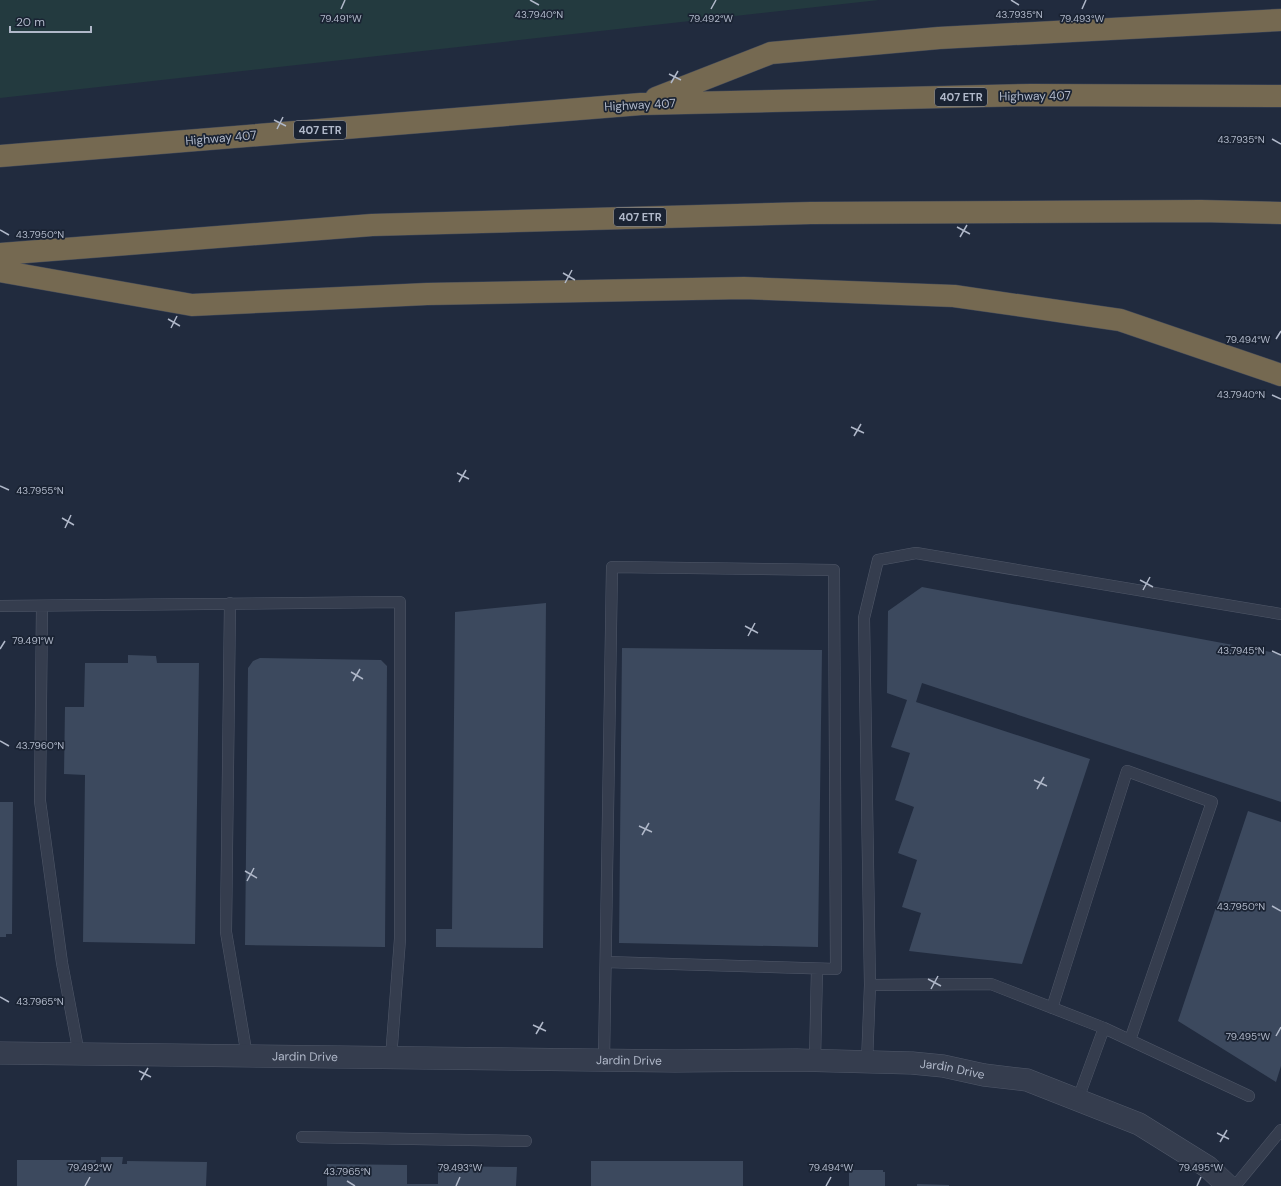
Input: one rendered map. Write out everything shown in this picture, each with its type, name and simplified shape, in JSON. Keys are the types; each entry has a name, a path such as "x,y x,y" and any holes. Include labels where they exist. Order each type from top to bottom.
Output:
{"highway":[{"path":"641,104 772,53 939,38 1281,20"},
{"name":"Highway 407","path":"0,156 641,104 1031,95 1281,96"},
{"name":"407 ETR","path":"0,254 372,225 810,213 1201,211 1281,213"},
{"path":"0,271 192,305 427,294 744,288 954,296 1120,320 1281,375"}],"street":[{"name":"Jardin Drive","path":"0,1053 604,1060 815,1060 912,1063 942,1066 984,1075 1028,1080 1139,1124 1208,1167 1228,1186"}],"lane":[{"path":"867,1062 870,985 864,618 878,560 916,553 1281,614"},
{"path":"604,1060 612,567 834,570 836,970 606,962"},
{"path":"0,606 400,602 400,938 391,1058"},
{"path":"230,604 226,932 247,1056"},
{"path":"42,606 40,801 62,963 79,1054"},
{"path":"1052,1008 1127,771 1212,802 1130,1040"},
{"path":"815,1060 818,969"},
{"path":"870,985 991,984 1104,1028 1249,1096"},
{"path":"1078,1099 1104,1028"},
{"path":"1235,1186 1281,1130"},
{"path":"302,1137 526,1140"}],"green space":[{"path":"0,0 879,0 0,98"}],"building":[{"path":"922,587 1281,654 1281,802 922,683 916,702 1090,759 1022,964 909,951 921,913 902,907 917,860 898,853 914,807 895,800 910,753 891,747 907,700 887,693 888,611"},
{"path":"546,603 543,948 436,947 436,929 452,929 455,612"},
{"path":"622,648 822,650 818,947 619,943"},
{"path":"128,655 156,656 157,663 199,663 195,944 83,942 85,775 64,774 65,707 84,707 85,663 128,663"},
{"path":"260,658 381,660 387,666 385,947 245,945 248,668 253,661"},
{"path":"0,802 13,802 12,934 6,934 6,937 0,937"},
{"path":"1248,811 1281,822 1281,1066 1276,1082 1178,1021"},
{"path":"101,1157 123,1157 122,1164 127,1164 127,1161 207,1162 206,1186 17,1186 17,1160 96,1160 96,1163 101,1163"},
{"path":"591,1161 743,1161 743,1186 591,1186"},
{"path":"327,1164 407,1165 407,1184 438,1184 438,1166 517,1167 516,1186 327,1186"},
{"path":"852,1170 883,1170 883,1172 885,1172 885,1186 849,1186 849,1172 852,1172"},
{"path":"917,1184 949,1185 949,1186 917,1186"}]}
